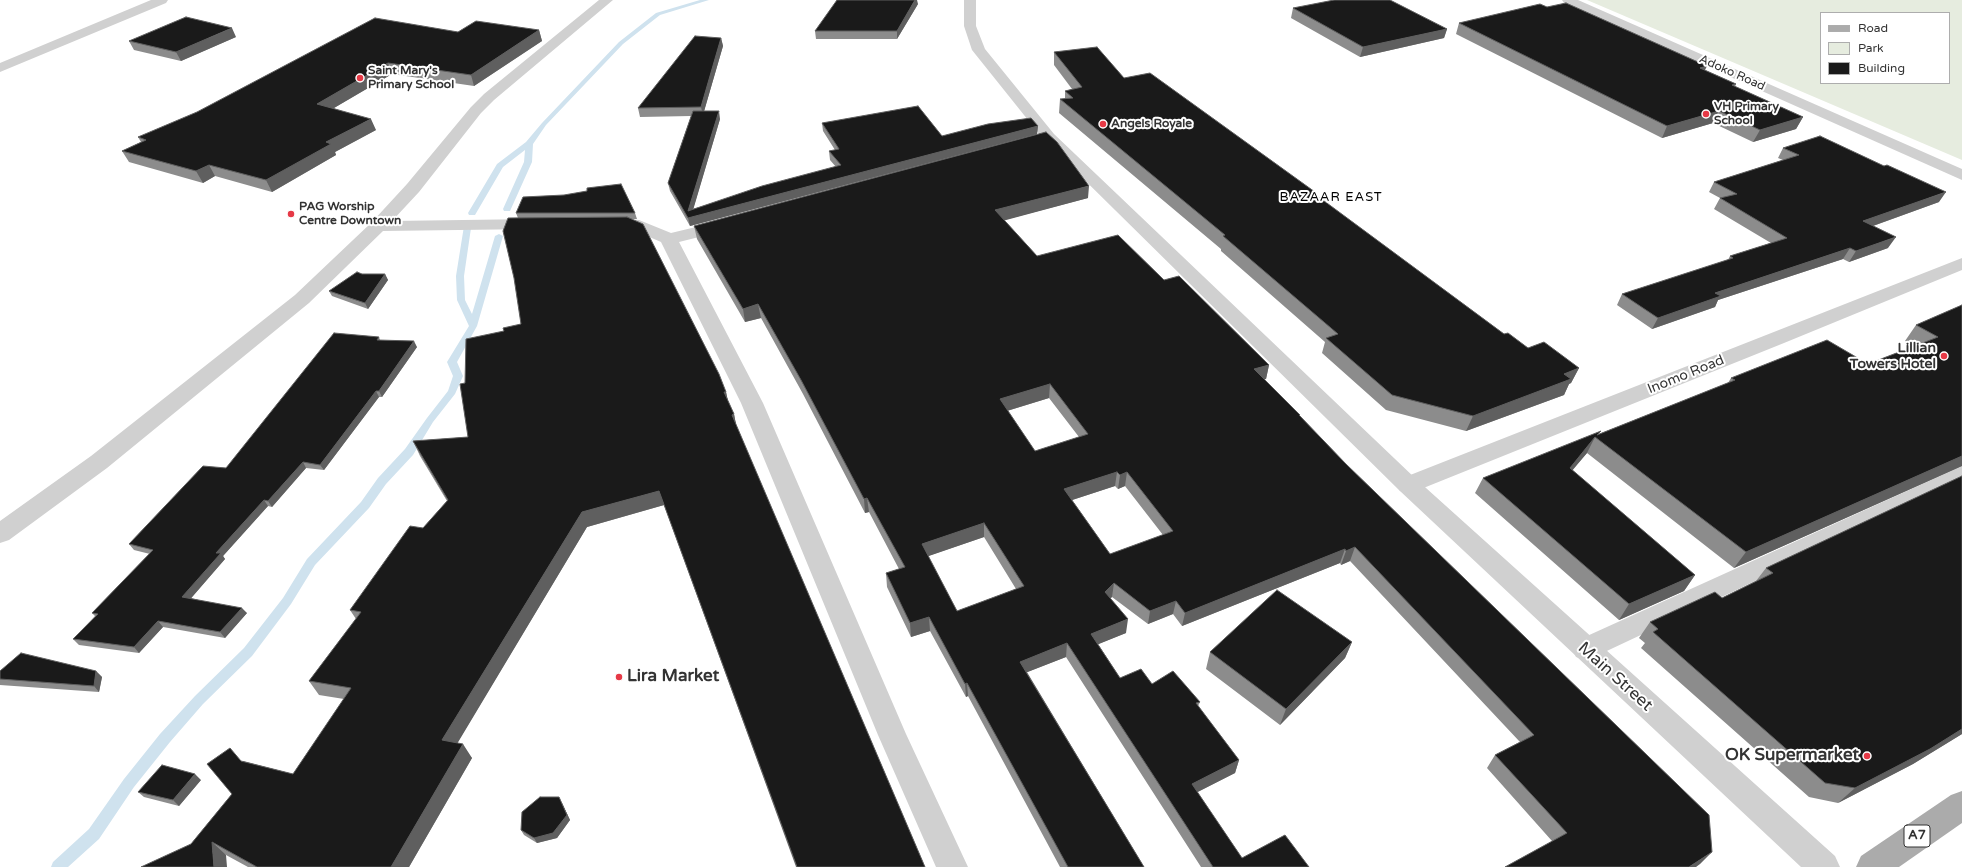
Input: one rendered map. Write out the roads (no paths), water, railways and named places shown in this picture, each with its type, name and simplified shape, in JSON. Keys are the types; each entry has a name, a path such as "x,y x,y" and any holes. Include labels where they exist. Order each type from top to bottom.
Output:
{"main road":[{"name":"A7","path":"1872,867 1962,805"}],"street":[{"path":"0,68 162,0"},
{"path":"0,534 99,462 296,304 378,226 414,188 476,110 607,0"},
{"name":"Main Street","path":"970,0 970,26 979,50 1042,139 1408,485 1824,867"},
{"name":"Adoko Road","path":"1574,1 1962,175"},
{"path":"669,239 741,221"},
{"path":"378,226 554,223"},
{"path":"594,223 633,224 651,230 669,239 678,260 752,403 889,727 952,867"},
{"name":"Inomo Road","path":"1408,485 1777,339 1962,262"},
{"path":"1585,649 1962,474"}],"waterway":[{"path":"529,144 544,124 621,43 658,14 706,0"},
{"path":"472,213 500,166 529,144"},
{"path":"507,209 528,162 529,144"},
{"path":"467,228 460,276 461,300 473,326"},
{"path":"473,326 499,236"},
{"path":"58,867 94,834 129,783 165,738 199,700 248,652 287,601 311,562 365,505 382,481 409,452 430,420 452,392 458,376 452,362 473,326"}],"place":[{"name":"Saint Mary's Primary School","path":"360,78"},
{"name":"VH Primary School","path":"1706,114"},
{"name":"Angels Royale","path":"1103,124"},
{"name":"PAG Worship Centre Downtown","path":"291,214"},
{"name":"Lillian Towers Hotel","path":"1944,356"},
{"name":"Lira Market","path":"619,677"},
{"name":"OK Supermarket","path":"1867,756"}],"district":[{"name":"BAZAAR EAST","path":"1331,198"}]}
